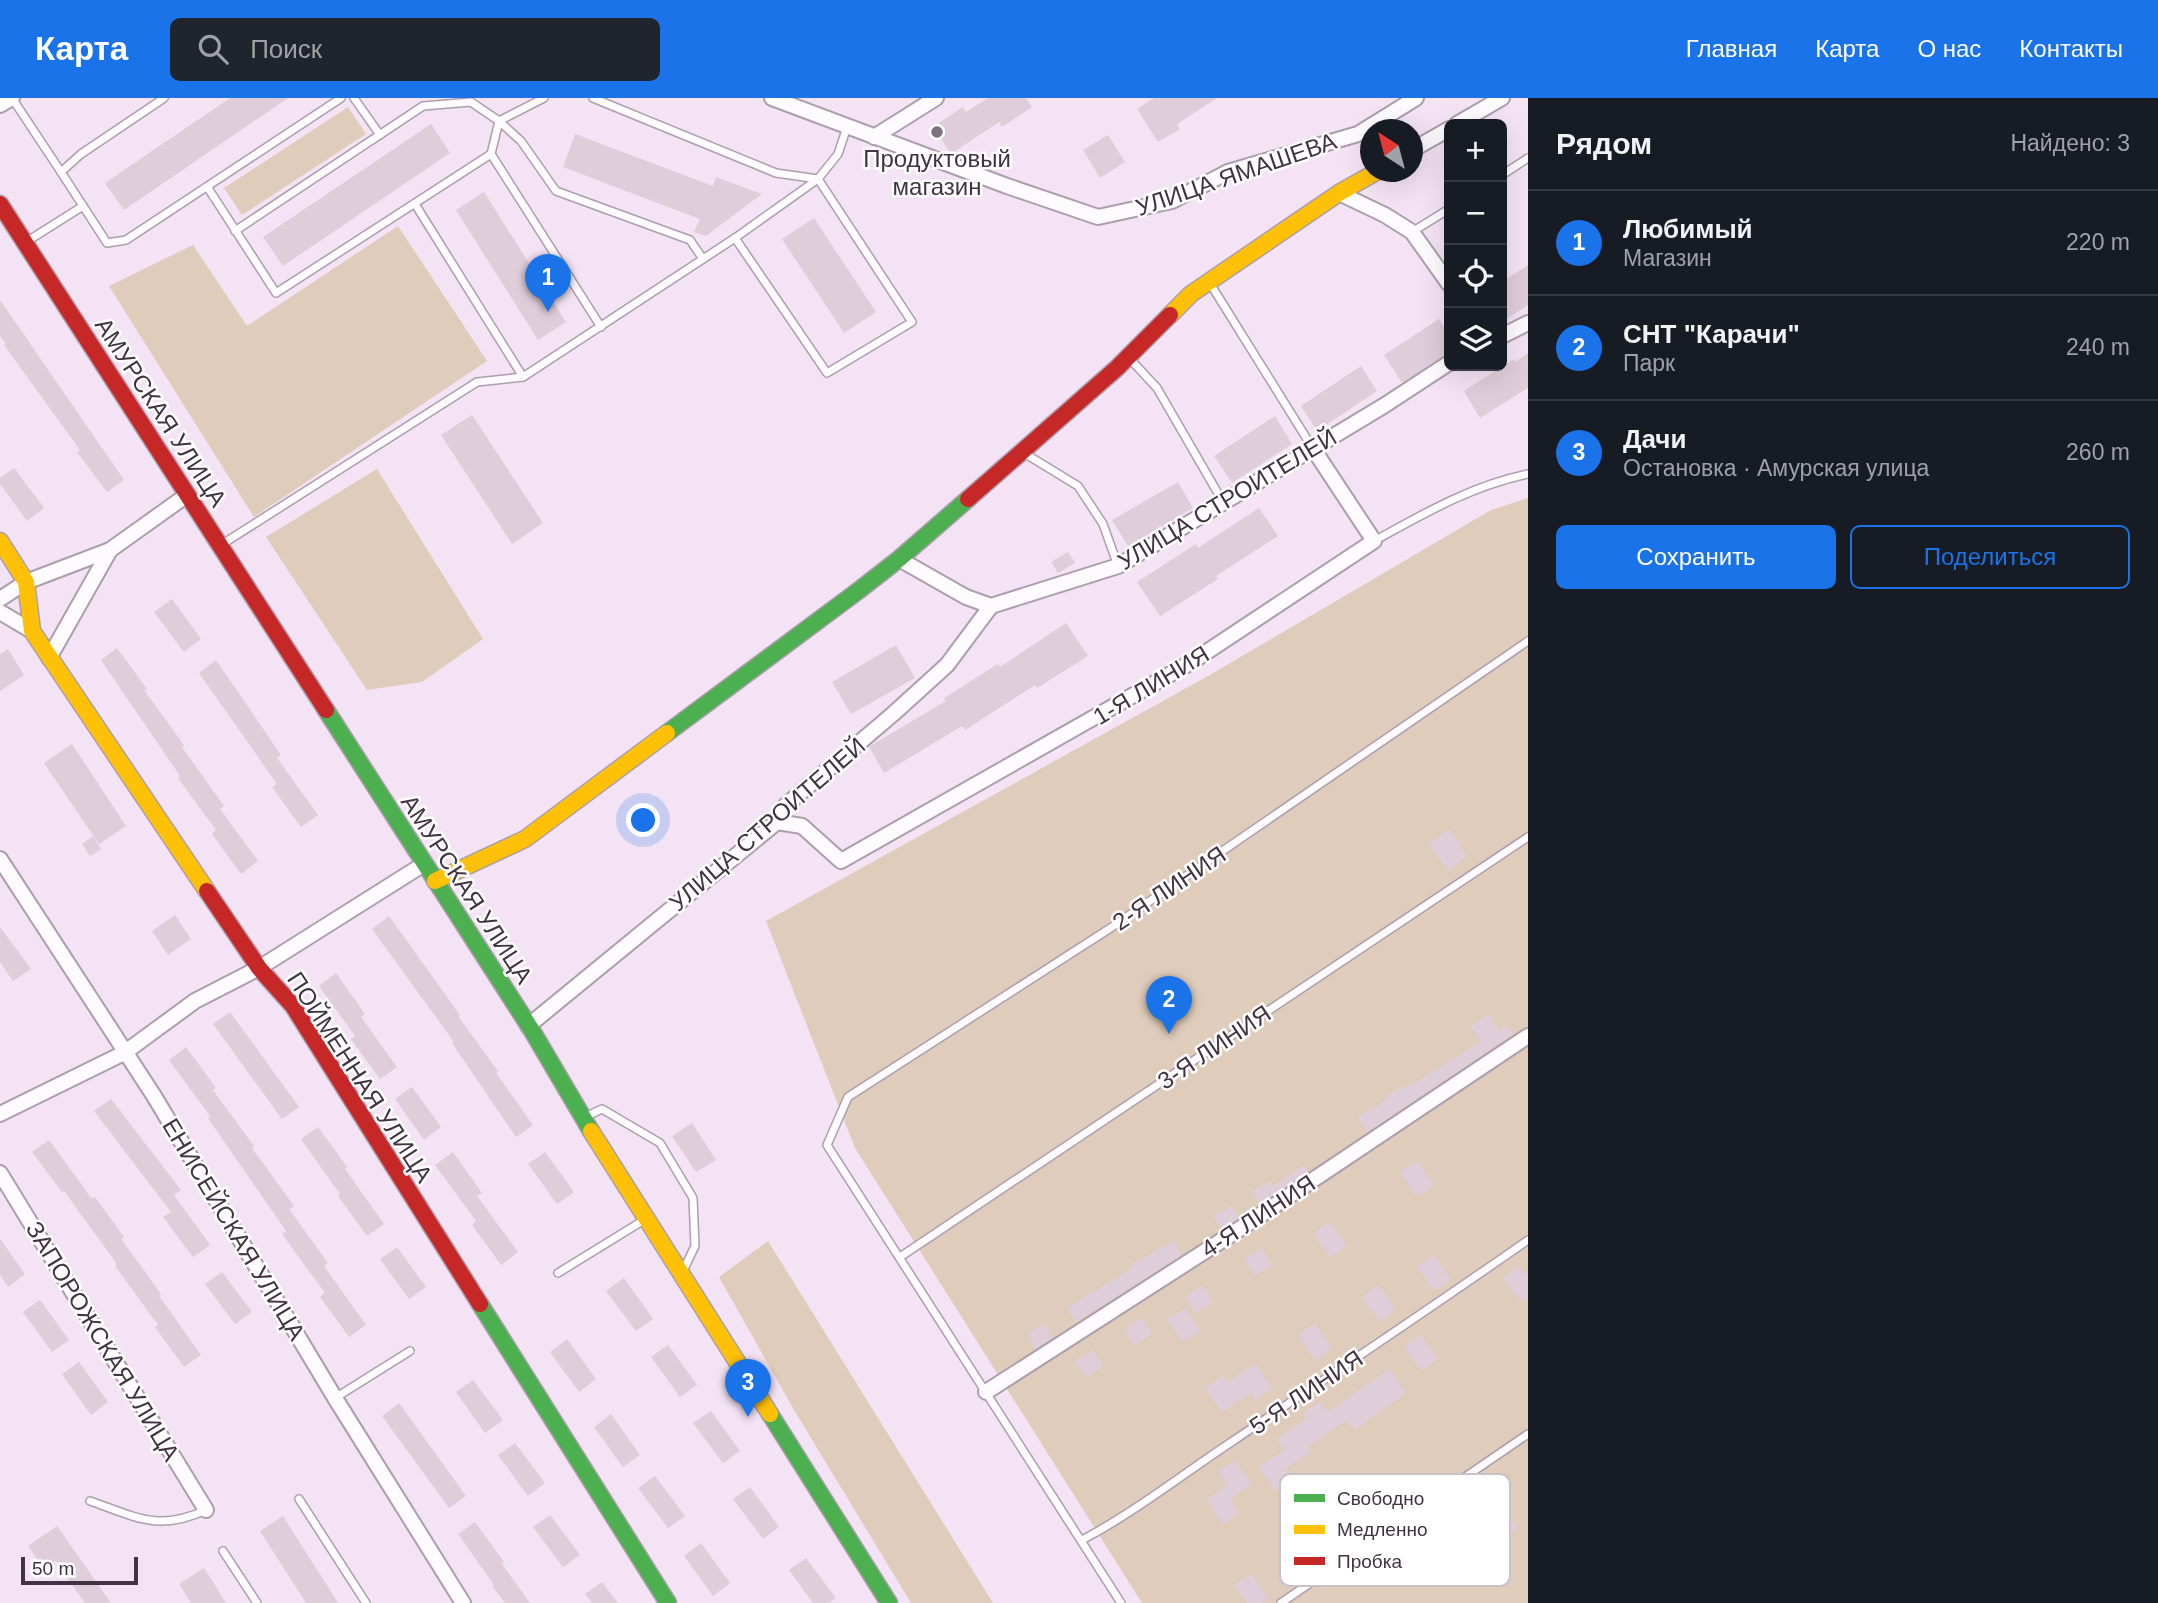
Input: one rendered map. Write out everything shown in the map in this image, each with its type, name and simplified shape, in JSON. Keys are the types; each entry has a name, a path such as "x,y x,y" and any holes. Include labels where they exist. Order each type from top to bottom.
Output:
{"street":[{"path":"0,105 12,98"},
{"name":"УЛИЦА ЯМАШЕВА","path":"772,98 1098,217 1172,201 1228,172 1358,134 1416,98"},
{"path":"874,137 936,98"},
{"path":"1466,119 1502,98"},
{"path":"1423,144 1444,132"},
{"path":"435,881 525,839 899,559 1128,357 1191,294 1360,181"},
{"path":"1339,193 1385,215 1412,232 1444,277"},
{"name":"АМУРСКАЯ УЛИЦА","path":"0,204 528,1026 646,1219 889,1603"},
{"path":"1507,334 1528,323"},
{"name":"УЛИЦА СТРОИТЕЛЕЙ","path":"528,1026 777,822 786,805 947,665 991,606 1118,566 1385,405 1444,366"},
{"path":"1312,447 1374,541"},
{"path":"0,599 26,582 110,550 187,495"},
{"name":"ПОЙМЕННАЯ УЛИЦА","path":"0,541 26,582 32,631 259,968 293,1006 668,1603"},
{"name":"1-Я ЛИНИЯ","path":"777,822 802,826 841,861 1190,663 1374,541"},
{"path":"50,657 110,550"},
{"path":"899,559 966,597 991,606"},
{"path":"0,612 32,631"},
{"name":"ЕНИСЕЙСКАЯ УЛИЦА","path":"0,859 153,1096 335,1398 463,1603"},
{"path":"0,1114 124,1053 195,1001 259,968 424,864"},
{"name":"4-Я ЛИНИЯ","path":"986,1391 1238,1230 1528,1036"},
{"name":"ЗАПОРОЖСКАЯ УЛИЦА","path":"0,1172 206,1510"}],"lane":[{"path":"12,98 107,243 126,240 341,98"},
{"path":"61,172 81,153 164,98"},
{"path":"354,98 380,135"},
{"path":"208,188 276,293 491,153 499,121 544,98"},
{"path":"593,98 776,173 818,179 912,321 827,373 735,238"},
{"path":"235,231 423,106 471,102 499,121 521,141 556,191 690,240 703,259"},
{"path":"220,545 477,382 523,377 735,238 818,179 838,153 847,127"},
{"path":"491,153 601,327"},
{"path":"1507,172 1528,159"},
{"path":"415,204 523,377"},
{"path":"25,243 83,206"},
{"path":"1412,232 1444,212"},
{"path":"1209,282 1312,447"},
{"path":"1128,357 1157,388 1223,503"},
{"path":"1021,451 1079,486 1103,524 1118,566"},
{"name":"1-Я ЛИНИЯ","path":"1374,541 1432,509 1494,481 1528,474"},
{"name":"2-Я ЛИНИЯ","path":"900,1257 827,1145 848,1097 1112,927 1528,641"},
{"name":"3-Я ЛИНИЯ","path":"900,1257 1528,837"},
{"path":"583,1118 602,1108 660,1143 693,1198 695,1246 682,1273"},
{"path":"558,1273 646,1219"},
{"name":"5-Я ЛИНИЯ","path":"1082,1540 1113,1524 1528,1240"},
{"path":"900,1257 1121,1603"},
{"path":"335,1398 410,1350"},
{"path":"1470,1474 1528,1434"},
{"path":"299,1499 366,1603"},
{"path":"90,1501 149,1521 184,1520 206,1510"},
{"path":"223,1551 257,1603"},
{"path":"1281,1603 1306,1586"}],"shaded area":[{"path":"348,107 366,134 242,215 224,188"},
{"path":"398,226 487,361 254,517 109,286 193,245 247,326"},
{"path":"377,469 483,639 422,682 367,690 266,537"},
{"path":"1528,498 1528,1603 1142,1603 855,1148 766,921 1208,676 1491,510"},
{"path":"768,1241 993,1603 911,1603 794,1410 719,1277"}],"building":[{"path":"230,98 288,98 124,210 105,183"},
{"path":"988,98 1026,98 1032,107 1002,127 999,122 951,154 933,127 963,107 966,112"},
{"path":"1154,98 1217,98 1177,124 1180,129 1158,142 1137,109"},
{"path":"431,124 450,153 283,266 263,237"},
{"path":"575,134 713,186 716,177 762,194 706,236 694,232 700,219 563,167"},
{"path":"1108,135 1125,162 1100,178 1083,150"},
{"path":"484,192 566,322 538,340 456,210"},
{"path":"814,218 876,312 844,333 782,239"},
{"path":"1528,265 1528,305 1507,319 1507,308 1507,279"},
{"path":"0,300 124,480 107,492 4,345 6,344 0,336"},
{"path":"1439,319 1444,327 1444,355 1402,383 1384,355"},
{"path":"1528,353 1528,388 1480,418 1464,391 1495,371 1507,371 1507,363 1514,359 1515,362"},
{"path":"1361,366 1377,391 1317,431 1301,406"},
{"path":"472,415 543,523 512,544 441,435"},
{"path":"1275,416 1292,444 1232,483 1214,456"},
{"path":"14,468 44,508 27,521 0,484 0,478"},
{"path":"1178,482 1193,508 1128,546 1112,520"},
{"path":"1259,508 1278,536 1160,616 1137,582 1196,544 1198,548"},
{"path":"1068,552 1075,563 1058,573 1051,562"},
{"path":"172,599 201,639 184,652 154,612"},
{"path":"1066,623 1088,656 1037,688 1035,685 965,730 962,726 884,773 870,746 946,701 944,698 998,664 1000,667"},
{"path":"896,645 915,678 851,714 832,682"},
{"path":"117,648 224,806 220,809 258,861 241,874 212,834 216,830 178,778 180,776 101,660"},
{"path":"8,649 24,675 0,691 0,654"},
{"path":"216,660 281,755 277,758 318,815 301,827 272,787 277,784 199,673"},
{"path":"72,744 126,826 99,844 44,763"},
{"path":"1450,829 1466,856 1449,871 1428,844"},
{"path":"93,836 101,849 90,856 82,844"},
{"path":"175,915 191,939 168,955 152,931"},
{"path":"389,916 460,1015 458,1016 533,1125 516,1137 452,1043 454,1042 372,929"},
{"path":"0,927 31,969 13,981 0,962"},
{"path":"336,973 365,1014 361,1017 397,1067 380,1079 351,1039 355,1036 319,986"},
{"path":"230,1012 299,1107 282,1119 213,1024"},
{"path":"1489,1014 1499,1031 1507,1025 1513,1034 1367,1132 1358,1117 1388,1099 1386,1096 1404,1085 1406,1088 1481,1042 1471,1026"},
{"path":"186,1047 254,1146 252,1148 294,1206 289,1209 328,1263 324,1266 366,1325 349,1337 320,1297 325,1293 282,1234 286,1231 208,1118 210,1116 169,1060"},
{"path":"412,1087 441,1127 424,1140 395,1099"},
{"path":"111,1099 181,1190 174,1195 210,1245 193,1257 163,1217 171,1212 94,1111"},
{"path":"692,1123 716,1160 696,1172 672,1136"},
{"path":"318,1127 384,1224 367,1236 301,1139"},
{"path":"49,1140 124,1237 121,1239 201,1355 184,1367 155,1327 158,1325 115,1266 117,1264 32,1152"},
{"path":"453,1152 482,1193 477,1196 518,1252 501,1265 472,1225 476,1221 435,1165"},
{"path":"545,1152 574,1192 557,1204 528,1164"},
{"path":"1417,1161 1434,1185 1417,1197 1400,1172"},
{"path":"1304,1165 1308,1172 1260,1204 1252,1192 1270,1181 1273,1186"},
{"path":"1231,1206 1239,1218 1221,1229 1213,1217"},
{"path":"1330,1222 1347,1246 1330,1258 1313,1233"},
{"path":"0,1239 25,1274 8,1287 0,1275"},
{"path":"1173,1241 1182,1255 1076,1322 1067,1308 1132,1268 1130,1265"},
{"path":"397,1247 426,1287 409,1299 380,1259"},
{"path":"1262,1248 1272,1265 1255,1276 1244,1259"},
{"path":"1434,1255 1451,1280 1434,1291 1417,1267"},
{"path":"1520,1266 1528,1277 1528,1297 1520,1302 1503,1277"},
{"path":"222,1272 252,1312 235,1324 205,1284"},
{"path":"624,1278 653,1319 636,1331 606,1291"},
{"path":"1203,1285 1213,1302 1195,1313 1185,1297"},
{"path":"1379,1285 1396,1310 1379,1322 1362,1297"},
{"path":"40,1300 69,1340 52,1352 23,1312"},
{"path":"1185,1308 1200,1331 1182,1342 1167,1319"},
{"path":"1142,1318 1152,1334 1134,1345 1124,1329"},
{"path":"1045,1323 1053,1337 1036,1349 1027,1334"},
{"path":"1315,1323 1332,1348 1315,1360 1298,1335"},
{"path":"1421,1335 1438,1359 1421,1371 1404,1346"},
{"path":"567,1339 596,1379 579,1392 550,1352"},
{"path":"668,1345 697,1385 680,1397 651,1357"},
{"path":"1093,1350 1103,1366 1086,1377 1075,1361"},
{"path":"79,1362 108,1402 91,1415 62,1374"},
{"path":"1255,1363 1272,1388 1255,1400 1250,1393 1222,1412 1205,1388 1222,1376 1227,1383"},
{"path":"1389,1369 1406,1393 1354,1430 1347,1420 1307,1447 1311,1452 1285,1469 1289,1474 1280,1474 1280,1489 1276,1492 1259,1467 1284,1450 1277,1439 1307,1418 1303,1413 1320,1402 1328,1412"},
{"path":"473,1380 503,1420 485,1433 456,1392"},
{"path":"399,1403 466,1496 449,1508 382,1416"},
{"path":"711,1411 740,1451 723,1463 693,1423"},
{"path":"611,1414 640,1455 623,1467 594,1427"},
{"path":"515,1443 545,1483 528,1496 498,1455"},
{"path":"1235,1460 1252,1484 1230,1499 1239,1513 1223,1525 1206,1500 1227,1485 1218,1471"},
{"path":"655,1476 685,1516 668,1528 638,1488"},
{"path":"750,1487 779,1527 763,1539 733,1499"},
{"path":"550,1515 580,1555 563,1567 533,1527"},
{"path":"283,1516 338,1603 306,1603 260,1531"},
{"path":"1510,1517 1518,1528 1510,1534"},
{"path":"475,1522 530,1603 505,1603 492,1586 494,1585 458,1534"},
{"path":"57,1526 111,1603 85,1603 55,1561 44,1569 28,1546"},
{"path":"701,1543 730,1583 713,1596 684,1556"},
{"path":"806,1558 836,1598 829,1603 813,1603 789,1570"},
{"path":"204,1568 226,1603 191,1603 179,1584"},
{"path":"1251,1574 1268,1598 1262,1603 1247,1603 1234,1585"},
{"path":"602,1582 618,1603 592,1603 585,1594"}],"traffic: fast":[{"path":"667,733 858,591 968,499"},
{"path":"326,710 531,1029 591,1131"},
{"path":"480,1304 668,1603"},
{"path":"770,1414 889,1603"}],"traffic: slow":[{"path":"1170,315 1191,294 1360,181"},
{"path":"0,541 26,582 32,631 207,891"},
{"path":"435,881 525,839 667,733"},
{"path":"591,1131 770,1414"}],"traffic: jam":[{"path":"0,204 326,710"},
{"path":"968,499 1117,368 1170,315"},
{"path":"207,891 259,968 293,1006 480,1304"}],"place":[{"name":"Продуктовый магазин","path":"937,132"},
{"name":"Любимый","path":"548,312"},
{"name":"СНТ \"Карачи\"","path":"1169,1034"},
{"name":"Дачи","path":"748,1417"}]}
